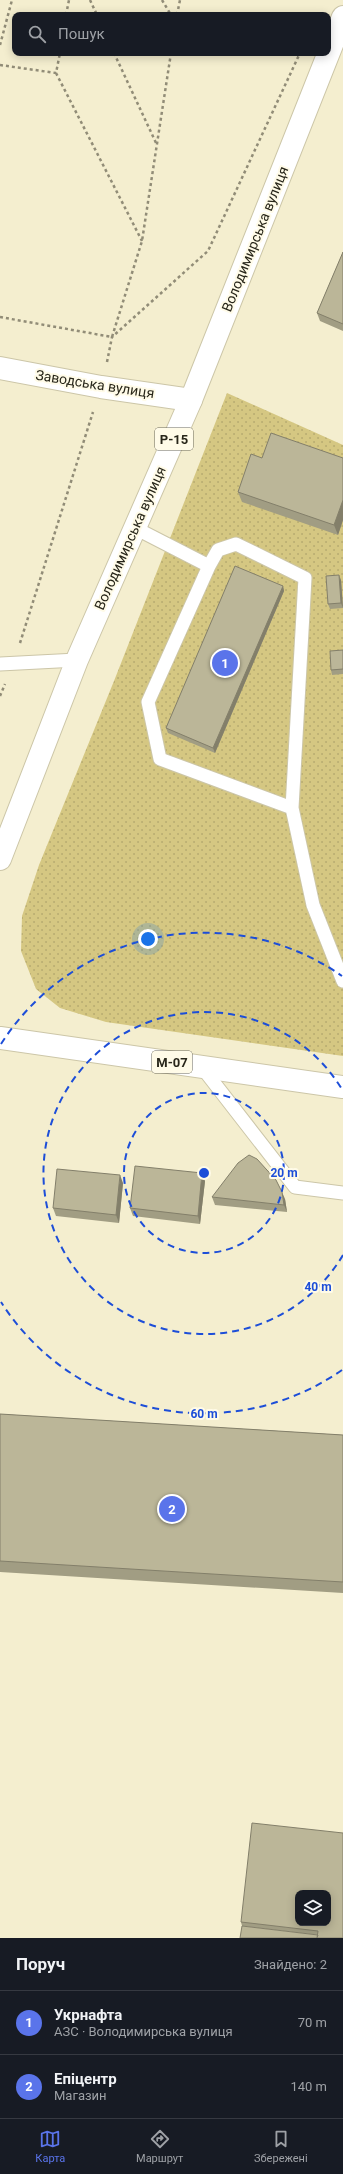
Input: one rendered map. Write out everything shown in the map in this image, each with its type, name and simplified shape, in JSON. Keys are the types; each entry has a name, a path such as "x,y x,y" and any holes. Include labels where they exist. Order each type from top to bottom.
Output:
{"main road":[{"name":"Володимирська вулиця","path":"331,48 343,18"},
{"name":"Володимирська вулиця","path":"0,859 77,660 191,400 328,56"},
{"name":"Заводська вулиця","path":"0,368 191,400"},
{"name":"М-07","path":"0,1038 343,1086"}],"lane":[{"path":"135,528 209,566"},
{"path":"292,808 160,758 148,702 209,566 218,550 236,544 305,578 292,808 313,905 343,980"},
{"path":"0,664 77,660"},
{"path":"201,1066 295,1187 343,1193"}],"path":[{"path":"0,44 12,0"},
{"path":"67,12 69,0"},
{"path":"90,0 96,12"},
{"path":"162,0 168,12"},
{"path":"178,12 180,0"},
{"path":"59,56 56,73 142,242"},
{"path":"115,56 157,147"},
{"path":"0,317 112,337 142,242 171,56"},
{"path":"0,64 56,73"}],"shaded area":[{"path":"227,393 343,445 343,1056 106,1022 60,1008 36,989 21,951 22,916 39,865 114,681"}],"building":[{"path":"343,252 343,324 317,313"},
{"path":"271,433 343,458 343,500 334,525 238,492 251,454 262,458"},
{"path":"235,566 283,586 213,748 166,728"},
{"path":"339,575 341,603 328,604 326,576"},
{"path":"343,650 343,669 331,670 330,651"},
{"path":"249,1155 257,1159 276,1180 282,1192 284,1205 212,1197 238,1163"},
{"path":"135,1166 202,1173 198,1216 130,1208"},
{"path":"57,1169 120,1175 116,1215 53,1208"},
{"path":"0,1414 343,1435 343,1582 0,1561"},
{"path":"252,1823 343,1833 343,1938 317,1938 318,1931 241,1922"},
{"path":"242,1926 318,1935 317,1938 240,1938"}],"place":[{"name":"Укрнафта","path":"225,663"},
{"name":"Епіцентр","path":"172,1509"}]}
